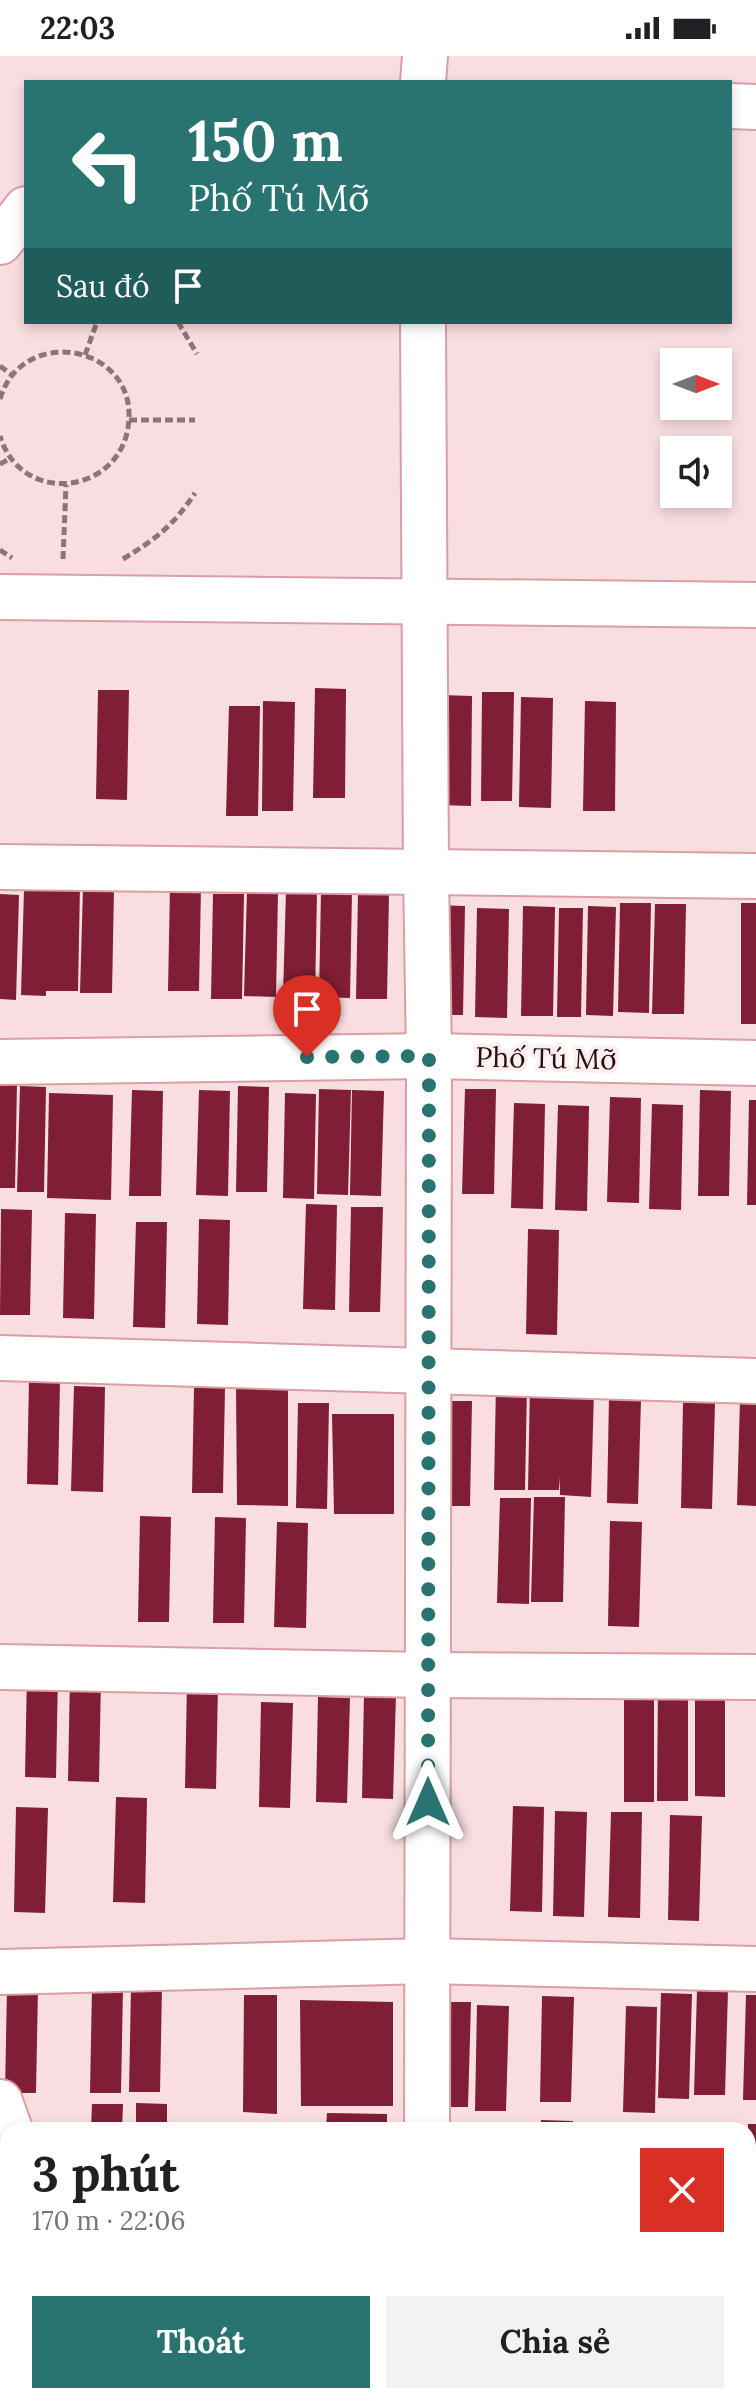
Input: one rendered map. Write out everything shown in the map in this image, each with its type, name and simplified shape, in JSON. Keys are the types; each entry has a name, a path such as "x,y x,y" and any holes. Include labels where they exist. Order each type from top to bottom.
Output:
{"street":[{"path":"423,80 425,56"},
{"path":"732,106 756,107"},
{"path":"0,242 24,212"},
{"path":"423,324 429,1056 427,2122"},
{"path":"0,597 756,605"},
{"path":"0,867 756,876"},
{"name":"Phố Tú Mỡ","path":"0,1062 429,1056 756,1063"},
{"path":"0,1358 756,1381"},
{"path":"0,1667 756,1677"},
{"path":"0,1972 427,1961 756,1969"},
{"path":"0,2102 7,2122"}],"path":[{"path":"85,355 96,324"},
{"path":"179,324 197,354"},
{"path":"0,399 12,375 29,360 50,352 73,351 94,358 112,373 124,392 129,420 119,454 105,470 87,480 66,485 45,482 26,473 11,458 0,436"},
{"path":"0,366 12,375"},
{"path":"129,420 195,420"},
{"path":"0,464 11,458"},
{"path":"63,571 66,485"},
{"path":"117,562 158,536 179,518 195,493"}],"building":[{"path":"315,688 346,689 345,798 313,798"},
{"path":"98,690 129,690 127,800 96,799"},
{"path":"482,692 514,692 512,801 481,801"},
{"path":"441,695 472,696 471,806 439,805"},
{"path":"521,697 553,698 551,808 519,807"},
{"path":"263,701 295,702 293,811 262,811"},
{"path":"585,701 616,702 615,811 583,811"},
{"path":"229,706 260,706 258,816 226,816"},
{"path":"49,886 80,886 78,991 46,991 46,996 21,995 24,890 49,891"},
{"path":"170,886 201,886 199,991 168,991"},
{"path":"83,888 114,888 112,993 80,993"},
{"path":"247,891 278,892 276,997 244,996"},
{"path":"286,891 317,892 315,997 283,996"},
{"path":"321,891 352,892 350,998 319,997"},
{"path":"0,894 19,895 16,1000 0,999"},
{"path":"213,894 244,894 242,999 211,999"},
{"path":"358,894 389,894 387,999 356,999"},
{"path":"620,903 651,903 649,1013 618,1012"},
{"path":"741,903 756,903 756,1024 741,1024"},
{"path":"655,904 686,904 684,1014 652,1014"},
{"path":"433,905 465,906 463,1015 432,1015"},
{"path":"523,906 555,907 553,1016 521,1016"},
{"path":"588,906 616,907 613,1016 586,1015"},
{"path":"477,908 509,909 507,1018 475,1017"},
{"path":"559,908 583,908 581,1017 557,1017"},
{"path":"0,1083 17,1083 15,1188 0,1188"},
{"path":"20,1086 46,1087 44,1192 17,1192"},
{"path":"238,1086 269,1087 267,1192 236,1192"},
{"path":"319,1089 351,1090 348,1195 317,1194"},
{"path":"465,1089 496,1089 494,1194 462,1194"},
{"path":"132,1090 163,1091 161,1196 129,1196"},
{"path":"199,1090 230,1091 228,1196 196,1195"},
{"path":"352,1090 384,1091 381,1196 350,1195"},
{"path":"700,1090 731,1091 729,1196 698,1196"},
{"path":"49,1093 113,1095 111,1200 47,1198"},
{"path":"285,1093 316,1094 314,1199 283,1198"},
{"path":"610,1097 641,1098 639,1203 607,1202"},
{"path":"749,1100 756,1100 756,1205 747,1205"},
{"path":"514,1103 545,1104 543,1209 511,1208"},
{"path":"652,1104 683,1105 681,1210 649,1209"},
{"path":"558,1105 589,1106 587,1211 555,1210"},
{"path":"306,1204 337,1205 335,1310 303,1309"},
{"path":"351,1207 383,1207 380,1312 349,1312"},
{"path":"1,1209 32,1210 30,1315 0,1315"},
{"path":"65,1213 96,1214 94,1319 63,1318"},
{"path":"199,1219 230,1220 228,1325 197,1324"},
{"path":"136,1222 167,1222 165,1328 133,1327"},
{"path":"528,1229 559,1230 557,1335 526,1334"},
{"path":"29,1379 60,1380 58,1485 27,1484"},
{"path":"496,1384 527,1385 525,1490 494,1490"},
{"path":"530,1384 594,1391 591,1497 560,1495 560,1477 559,1490 528,1490"},
{"path":"74,1386 105,1387 103,1492 71,1491"},
{"path":"288,1386 288,1506 237,1505 236,1387"},
{"path":"194,1388 225,1388 223,1493 192,1493"},
{"path":"609,1398 641,1399 638,1504 607,1503"},
{"path":"740,1400 756,1400 756,1506 737,1505"},
{"path":"441,1401 472,1401 470,1506 438,1506"},
{"path":"298,1403 329,1403 327,1509 296,1508"},
{"path":"683,1403 715,1403 712,1509 681,1508"},
{"path":"332,1414 394,1414 394,1514 334,1514"},
{"path":"534,1497 565,1497 563,1602 531,1602"},
{"path":"500,1498 531,1498 529,1604 497,1603"},
{"path":"140,1516 171,1517 169,1622 138,1622"},
{"path":"215,1517 246,1518 244,1623 213,1623"},
{"path":"610,1521 642,1522 639,1627 608,1626"},
{"path":"277,1522 308,1523 306,1628 274,1627"},
{"path":"27,1672 58,1673 56,1778 25,1777"},
{"path":"70,1676 101,1677 99,1782 68,1781"},
{"path":"695,1676 725,1676 725,1797 695,1796"},
{"path":"658,1681 688,1681 688,1801 657,1801"},
{"path":"624,1682 654,1682 654,1802 624,1802"},
{"path":"187,1683 218,1684 216,1789 185,1788"},
{"path":"364,1693 396,1694 393,1799 362,1798"},
{"path":"318,1697 350,1698 347,1803 316,1802"},
{"path":"261,1702 293,1703 290,1808 259,1807"},
{"path":"116,1797 147,1798 145,1903 113,1902"},
{"path":"513,1806 544,1807 542,1912 510,1911"},
{"path":"16,1807 48,1808 45,1913 14,1912"},
{"path":"555,1811 587,1812 584,1917 553,1916"},
{"path":"611,1812 642,1812 640,1918 608,1917"},
{"path":"670,1815 702,1816 699,1921 668,1920"},
{"path":"131,1987 162,1987 160,2092 129,2092"},
{"path":"7,1988 38,1988 36,2093 5,2093"},
{"path":"92,1988 123,1988 121,2093 90,2093"},
{"path":"697,1990 728,1990 725,2095 694,2095"},
{"path":"661,1993 692,1994 689,2099 658,2098"},
{"path":"244,1995 277,1995 277,2114 243,2112"},
{"path":"746,1995 756,1995 756,2100 743,2100"},
{"path":"542,1996 574,1997 571,2102 540,2102"},
{"path":"300,2000 393,2002 393,2106 301,2106"},
{"path":"439,2002 471,2002 468,2107 437,2107"},
{"path":"477,2005 509,2006 506,2111 475,2111"},
{"path":"626,2006 657,2007 655,2113 623,2112"},
{"path":"136,2103 167,2104 167,2122 136,2122"},
{"path":"92,2104 123,2104 122,2122 91,2122"},
{"path":"327,2113 387,2114 387,2122 326,2122"},
{"path":"541,2120 573,2121 573,2122"}],"route":[{"path":"307,1057 429,1056 428,1802"}]}
